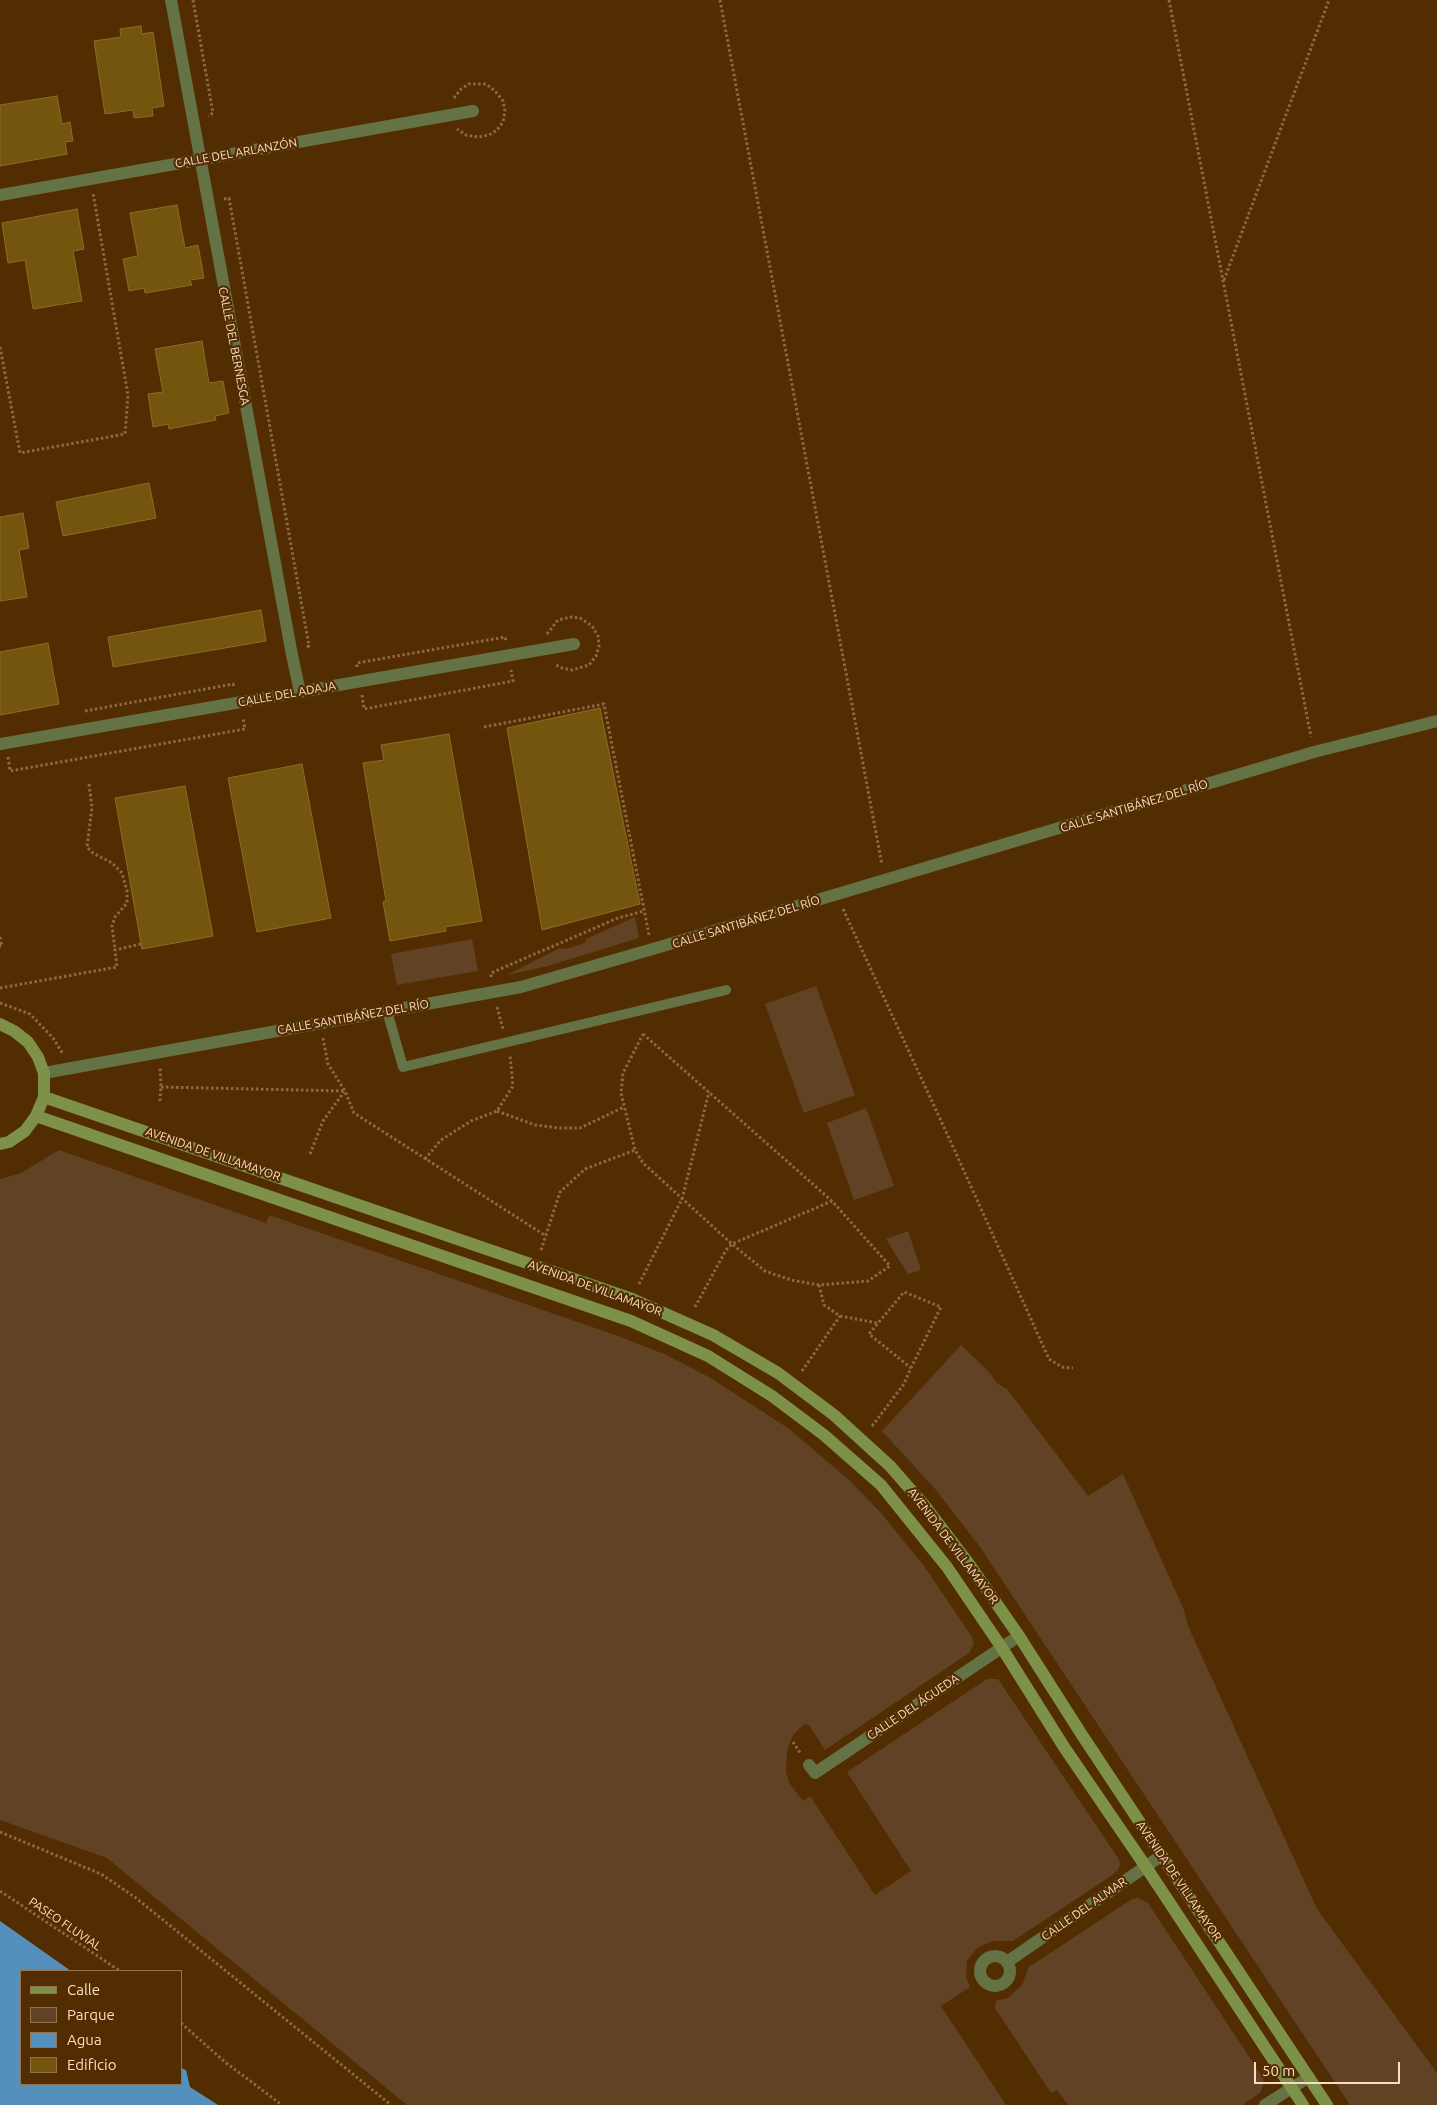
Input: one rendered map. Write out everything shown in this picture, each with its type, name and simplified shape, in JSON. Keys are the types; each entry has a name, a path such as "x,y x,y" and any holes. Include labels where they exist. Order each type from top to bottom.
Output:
{"main road":[{"path":"0,1024 14,1031 28,1042 38,1057 44,1073 44,1097 36,1116 24,1131 8,1142 0,1144"},
{"name":"AVENIDA DE VILLAMAYOR","path":"44,1097 632,1299 713,1335 778,1373 834,1415 890,1466 924,1505 969,1564 1019,1636 1161,1856 1327,2105"},
{"name":"AVENIDA DE VILLAMAYOR","path":"36,1116 631,1321 708,1356 772,1396 824,1435 881,1485 947,1567 1002,1648 1064,1747 1146,1867 1303,2105"}],"street":[{"name":"CALLE DEL BERNESGA","path":"171,0 300,692"},
{"name":"CALLE DEL ARLANZÓN","path":"0,195 473,111"},
{"name":"CALLE DEL ADAJA","path":"0,744 574,644"},
{"name":"CALLE SANTIBÁÑEZ DEL RÍO","path":"44,1073 521,986 837,895 1314,752 1437,721"},
{"name":"CALLE DEL ÁGUEDA","path":"809,1765 815,1773 1019,1636"},
{"name":"CALLE DEL ALMAR","path":"1007,1962 1161,1856"},
{"path":"1265,2105 1309,2077"}],"lane":[{"path":"387,1011 403,1067 726,990"}],"path":[{"path":"193,0 213,113 208,114 208,120"},
{"path":"720,0 884,880"},
{"path":"1169,0 1314,752"},
{"path":"1223,282 1329,0"},
{"path":"450,103 461,89 469,84 477,83 486,84 495,91 503,101 504,106 503,122 497,130 489,135 478,137 466,135 454,126"},
{"path":"0,347 20,453 125,434 128,396 93,190"},
{"path":"222,194 223,199 229,198 309,646 302,647 303,652"},
{"path":"546,635 558,620 564,617 580,618 592,626 598,636 599,646 596,656 590,665 580,669 562,668 547,660"},
{"path":"349,670 358,669 357,663 505,637 506,642 514,641"},
{"path":"361,694 364,709 513,681 510,667"},
{"path":"78,712 233,684 235,690"},
{"path":"484,727 604,704 650,938 655,936"},
{"path":"0,758 8,757 10,771 245,729 242,715"},
{"path":"0,988 117,967 112,926 115,917 127,903 127,891 122,873 112,863 93,853 87,847 92,807 89,784"},
{"path":"837,895 954,1148 1048,1359 1062,1367 1073,1368"},
{"path":"491,981 491,973 618,918 644,911"},
{"path":"0,937 2,946 0,946"},
{"path":"115,950 140,944"},
{"path":"0,1004 30,1014 44,1027 65,1056 69,1057"},
{"path":"425,1159 441,1140 457,1129 471,1121 497,1111 513,1086 512,1063 497,1006"},
{"path":"643,1034 832,1201 890,1266 868,1281 819,1285 791,1280 765,1271 732,1244 643,1163 635,1150 624,1107 621,1093 623,1073 643,1034"},
{"path":"322,1037 328,1064 345,1091 354,1113 546,1236"},
{"path":"160,1066 162,1087 160,1101"},
{"path":"162,1087 345,1091"},
{"path":"310,1154 323,1121 345,1091"},
{"path":"639,1284 682,1199 709,1092"},
{"path":"497,1111 535,1125 580,1128 624,1107"},
{"path":"541,1250 560,1192 585,1169 635,1150"},
{"path":"695,1307 726,1250 732,1244 832,1201"},
{"path":"819,1285 824,1305 840,1316 878,1323"},
{"path":"872,1426 904,1384 940,1307 904,1292 869,1334 911,1368"},
{"path":"802,1371 840,1316"},
{"path":"0,1832 101,1874 136,1898 391,2105"},
{"name":"PASEO FLUVIAL","path":"0,1891 118,1970"},
{"path":"182,2024 225,2062 282,2105"}],"green space":[{"path":"635,917 639,938 548,966 507,975 560,948 566,949 585,943 586,939"},
{"path":"472,939 478,971 397,985 391,954"},
{"path":"816,986 855,1095 804,1113 765,1004"},
{"path":"866,1108 894,1186 854,1200 827,1123"},
{"path":"59,1150 266,1223 269,1215 618,1336 664,1354 709,1377 788,1428 849,1480 881,1513 924,1566 972,1637 974,1644 969,1653 825,1750 809,1725 805,1724 793,1735 787,1751 786,1772 790,1784 803,1801 810,1796 875,1895 911,1871 847,1772 987,1679 998,1679 1118,1858 1120,1864 1118,1870 1111,1876 1013,1941 993,1941 978,1947 967,1961 966,1977 970,1987 941,2006 1006,2105 407,2105 107,1858 0,1820 0,1179 21,1173"},
{"path":"908,1231 921,1270 908,1274 886,1239"},
{"path":"961,1345 989,1372 998,1384 1007,1389 1088,1496 1123,1474 1184,1610 1188,1626 1317,1909 1437,2073 1437,2105 1350,2105 980,1547 936,1490 882,1431"},
{"path":"1138,1898 1148,1903 1263,2078 1264,2083 1260,2093 1242,2105 1068,2105 1057,2090 1051,2093 995,2008 996,2001 1008,1998 1022,1985 1029,1967 1132,1899"}],"water":[{"path":"0,1921 70,1970 20,1970 20,2085 182,2085 182,2068 186,2070 190,2087 218,2105 0,2105"}],"building":[{"path":"141,26 142,34 153,32 164,106 152,108 153,116 134,118 133,110 105,114 94,41 121,37 120,29"},
{"path":"57,96 62,124 70,122 73,141 65,142 67,154 0,166 0,105"},
{"path":"177,205 185,248 198,245 204,278 190,280 192,285 145,293 144,288 129,291 123,259 138,256 130,213"},
{"path":"77,209 84,249 73,251 82,301 33,309 25,260 8,263 2,223"},
{"path":"202,341 209,383 223,381 229,413 215,416 216,420 169,429 168,424 153,427 148,394 163,392 155,349"},
{"path":"149,483 156,518 63,536 56,502"},
{"path":"23,513 29,548 19,550 27,597 0,601 0,517"},
{"path":"261,610 266,641 113,667 108,637"},
{"path":"48,643 59,704 0,715 0,652"},
{"path":"600,708 640,904 542,930 507,728"},
{"path":"449,734 482,921 445,927 446,931 390,941 383,902 386,901 363,763 384,760 381,745"},
{"path":"302,764 331,918 257,932 228,778"},
{"path":"185,786 213,936 142,949 115,798"}]}
